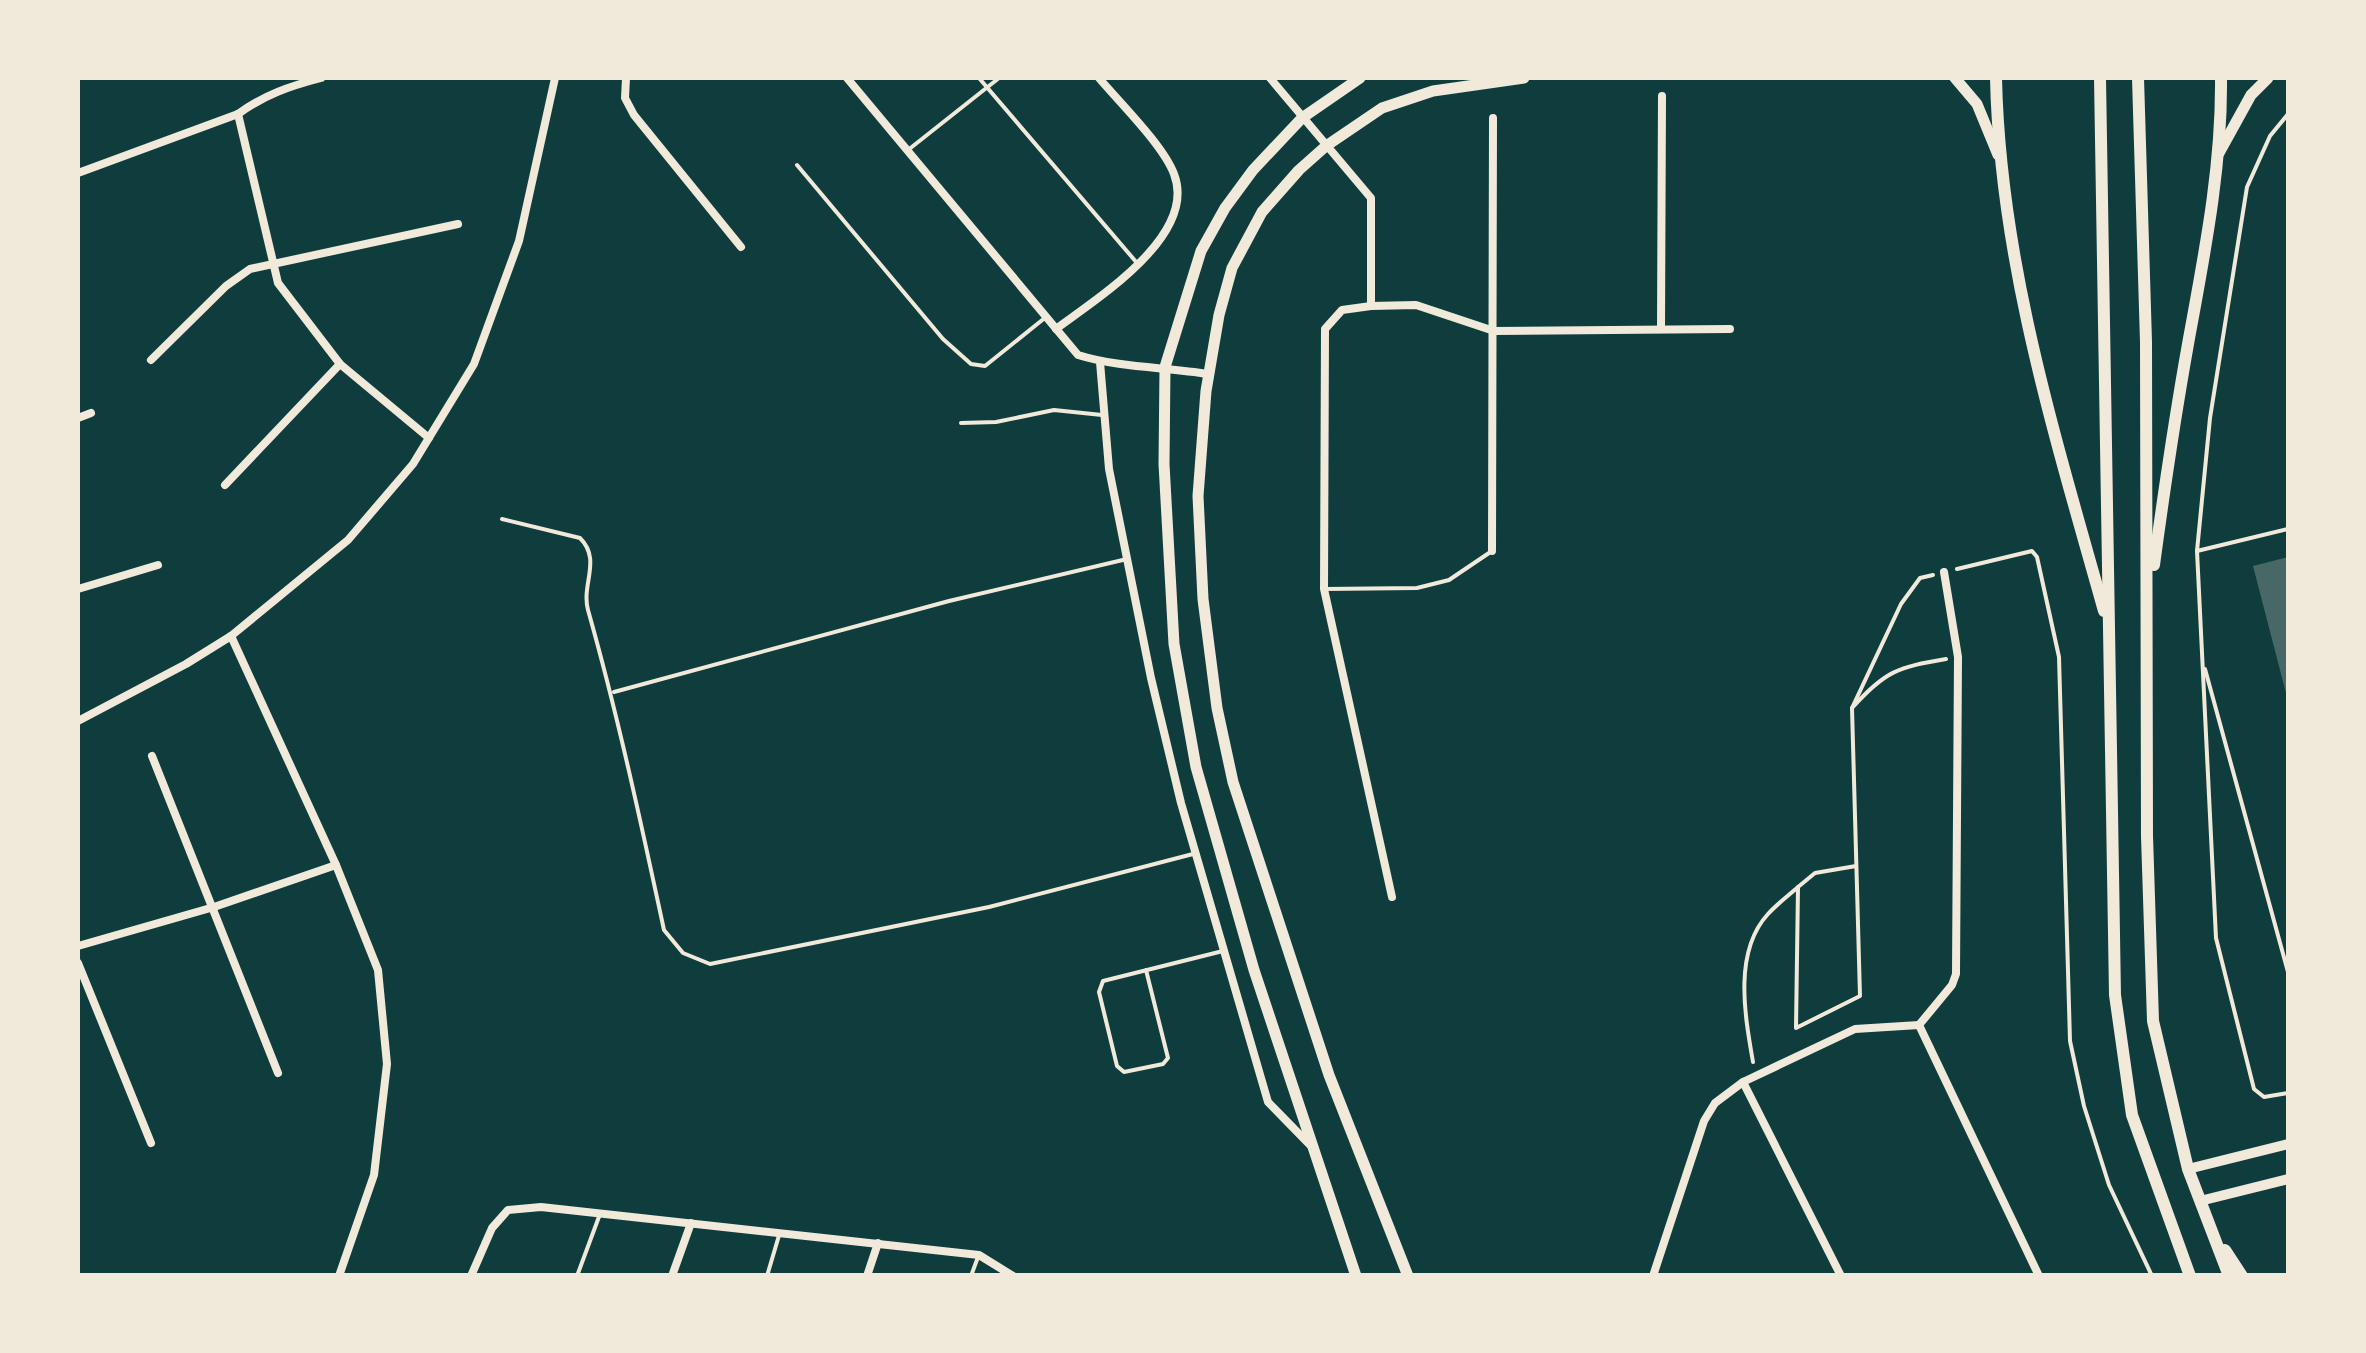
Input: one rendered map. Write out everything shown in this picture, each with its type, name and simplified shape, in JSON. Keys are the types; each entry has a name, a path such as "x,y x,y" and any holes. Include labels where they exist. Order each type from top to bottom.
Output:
{"main road":[{"path":"1356,1276 1217,848 1196,767 1174,644 1165,482 1165,366 1201,251 1225,208 1253,170 1302,118 1360,78"},
{"path":"1408,1276 1329,1075 1233,782 1217,708 1203,599 1198,496 1208,374 1218,315 1232,268 1262,212 1298,170 1382,108 1433,91 1524,78"},
{"path":"1955,78 1977,104 2002,164"},
{"path":"1996,78 2002,164 2020,294 2046,404 2109,628"},
{"path":"2100,78 2115,996 2132,1116 2190,1276"},
{"path":"2138,78 2146,342 2147,836 2153,1021 2188,1169 2229,1276"},
{"path":"2147,612 2175,417 2212,217 2221,78"},
{"path":"2218,156 2252,95 2268,78"},
{"path":"2210,1227 2242,1276"}],"street":[{"path":"78,173 238,114 285,87 321,78"},
{"path":"78,721 231,636 348,540 413,464 474,364 519,241 555,78"},
{"path":"626,78 625,98 634,115 742,246"},
{"path":"847,78 1078,356 1208,374"},
{"path":"1056,329 1140,266 1167,230 1176,200 1176,179 1168,161 1099,78"},
{"path":"1270,78 1371,198 1372,306"},
{"path":"1661,328 1662,96"},
{"path":"238,114 272,264 289,300 340,364 429,438"},
{"path":"1492,551 1493,118"},
{"path":"151,360 238,276 272,264 458,224"},
{"path":"1392,897 1324,589 1325,329 1342,310 1416,305 1494,331 1730,329"},
{"path":"1100,362 1102,415 1127,558 1151,678 1195,854 1268,1102 1313,1147"},
{"path":"224,485 340,364"},
{"path":"78,418 91,413"},
{"path":"78,589 158,564"},
{"path":"1653,1276 1704,1121 1715,1103 1743,1082 1854,1029 1918,1025 1952,985 1956,974 1958,657 1944,572"},
{"path":"231,636 336,865 378,970 387,1064 374,1175 339,1276"},
{"path":"152,756 278,1073"},
{"path":"1195,854 1217,848"},
{"path":"78,946 214,908 336,865"},
{"path":"78,962 151,1143"},
{"path":"1918,1025 2039,1276"},
{"path":"1743,1082 1841,1276"},
{"path":"2188,1169 2288,1144"},
{"path":"2200,1201 2288,1179"},
{"path":"471,1276 492,1228 508,1210 541,1207 979,1255 1014,1276"},
{"path":"672,1276 692,1223"},
{"path":"867,1276 878,1243"}],"lane":[{"path":"979,78 1140,266"},
{"path":"908,150 999,78"},
{"path":"2288,114 2270,136 2247,187 2210,418 2197,551 2216,938 2254,1089 2264,1097 2288,1093"},
{"path":"797,165 943,339 970,364 985,366 1046,317"},
{"path":"961,422 996,422 1054,410 1102,415"},
{"path":"502,519 580,538 588,546 592,560 586,603 612,692 664,930 683,953 710,964 988,907 1195,854"},
{"path":"2197,551 2288,529"},
{"path":"1324,589 1417,588 1449,580 1492,551"},
{"path":"612,692 1127,558"},
{"path":"2202,660 2288,972"},
{"path":"1146,970 1168,1058 1162,1064 1124,1072 1116,1066 1100,986 1104,981 1146,970 1223,951"},
{"path":"577,1276 600,1213"},
{"path":"767,1276 780,1232"},
{"path":"971,1276 979,1255"}],"path":[{"path":"1798,887 1796,1028 1860,996 1852,708 1901,604 1920,578 2032,551 2037,557 2058,646 2070,1041 2084,1106 2109,1185 2152,1276"},
{"path":"1852,708 1872,686 1904,666 1958,657"},
{"path":"1755,1076 1744,989 1750,946 1765,916 1815,873 1856,866"}],"building":[{"path":"2288,557 2288,697 2287,697 2253,566"}]}
